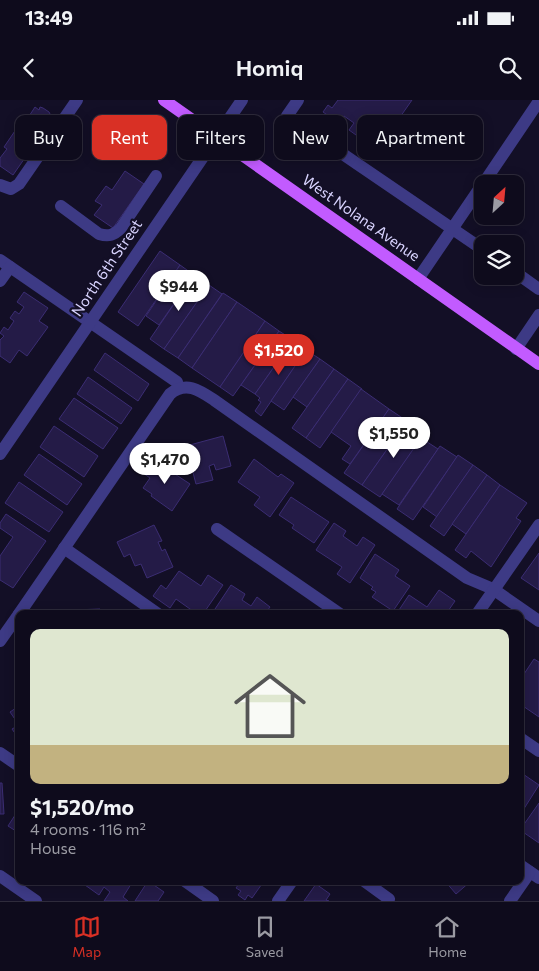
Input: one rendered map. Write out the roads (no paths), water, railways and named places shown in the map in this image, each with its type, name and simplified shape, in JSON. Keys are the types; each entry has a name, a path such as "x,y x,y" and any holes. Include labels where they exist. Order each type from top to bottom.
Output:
{"main road":[{"name":"West Nolana Avenue","path":"164,100 186,115"},
{"name":"West Nolana Avenue","path":"250,160 539,364"}],"street":[{"path":"0,185 11,189 18,184 77,100"},
{"name":"North 6th Street","path":"231,115 242,100"},
{"path":"298,100 287,116 474,243"},
{"path":"489,175 539,101"},
{"name":"North 6th Street","path":"0,454 200,160"},
{"path":"61,206 100,234 107,236 116,234 122,228 156,176"},
{"path":"418,279 474,198"},
{"path":"0,281 5,263 177,382 178,387"},
{"path":"524,278 539,288"},
{"path":"516,349 539,316"},
{"path":"22,610 170,394 178,387 189,387 202,392 468,578 493,590 523,610"},
{"path":"480,610 539,525"},
{"path":"217,529 334,610"},
{"path":"64,548 152,610"},
{"path":"524,611 539,621"},
{"path":"0,641 15,620"},
{"path":"524,741 539,751"},
{"path":"0,753 15,763"},
{"path":"0,876 36,901"},
{"path":"191,885 213,901"},
{"path":"278,901 289,885"},
{"path":"370,885 389,899"},
{"path":"510,901 521,885"}]}
